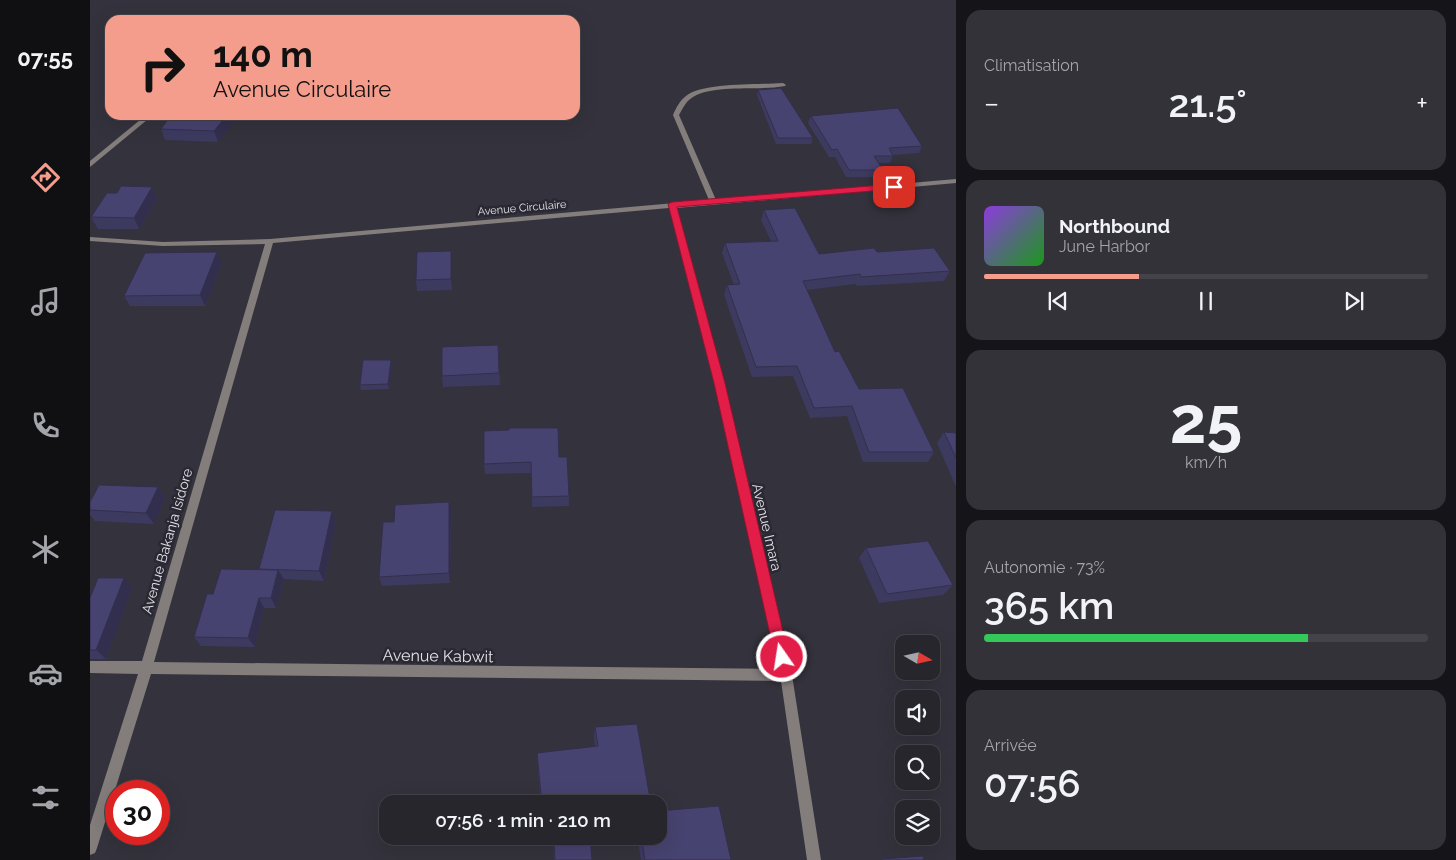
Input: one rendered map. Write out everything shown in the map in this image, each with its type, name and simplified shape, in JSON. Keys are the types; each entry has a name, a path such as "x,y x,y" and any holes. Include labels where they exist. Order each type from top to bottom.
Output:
{"street":[{"path":"713,202 676,115 683,101 693,94 720,90 782,86"},
{"path":"90,165 144,120"},
{"path":"953,182 956,190"},
{"name":"Avenue Circulaire","path":"90,239 191,244 270,241 672,204 953,182"},
{"name":"Avenue Imara","path":"672,204 720,383 786,676 814,860"},
{"name":"Avenue Bakanja Isidore","path":"90,848 146,669 270,241"},
{"name":"Avenue Kabwit","path":"90,667 786,676"}],"building":[{"path":"781,88 813,138 778,138 758,90"},
{"path":"898,108 922,146 889,148 893,156 874,156 883,170 849,170 837,149 832,150 811,116"},
{"path":"167,120 223,120 214,131 161,129"},
{"path":"121,186 152,187 134,218 91,217 107,193 117,193"},
{"path":"795,208 819,254 874,248 877,252 934,248 950,271 861,277 860,274 803,281 835,352 839,351 859,389 903,388 934,452 869,452 852,406 814,408 797,366 756,367 727,285 740,284 725,243 778,241 764,210"},
{"path":"451,251 451,279 416,280 417,252"},
{"path":"217,252 200,295 124,296 145,253"},
{"path":"498,345 499,373 442,376 442,347"},
{"path":"363,360 391,360 388,384 360,385"},
{"path":"509,428 558,428 559,457 567,457 569,496 532,497 531,462 484,464 484,431 509,430"},
{"path":"944,432 956,433 956,458"},
{"path":"99,485 158,487 146,513 90,510 90,502"},
{"path":"449,502 449,573 379,577 383,522 394,522 395,505"},
{"path":"275,510 332,511 319,571 259,569"},
{"path":"928,541 953,585 887,594 866,548"},
{"path":"221,569 278,570 271,598 259,598 248,638 194,637 207,594 213,594"},
{"path":"98,578 124,578 96,650 90,650 90,598"},
{"path":"637,724 649,795 541,795 537,753 598,746 595,727"},
{"path":"719,806 731,860 645,860 642,845 667,845 667,810"},
{"path":"554,845 591,845 592,860 555,860"},
{"path":"923,856 924,860 882,860 882,859"}],"route":[{"path":"782,657 720,383 672,204 894,187"}]}
